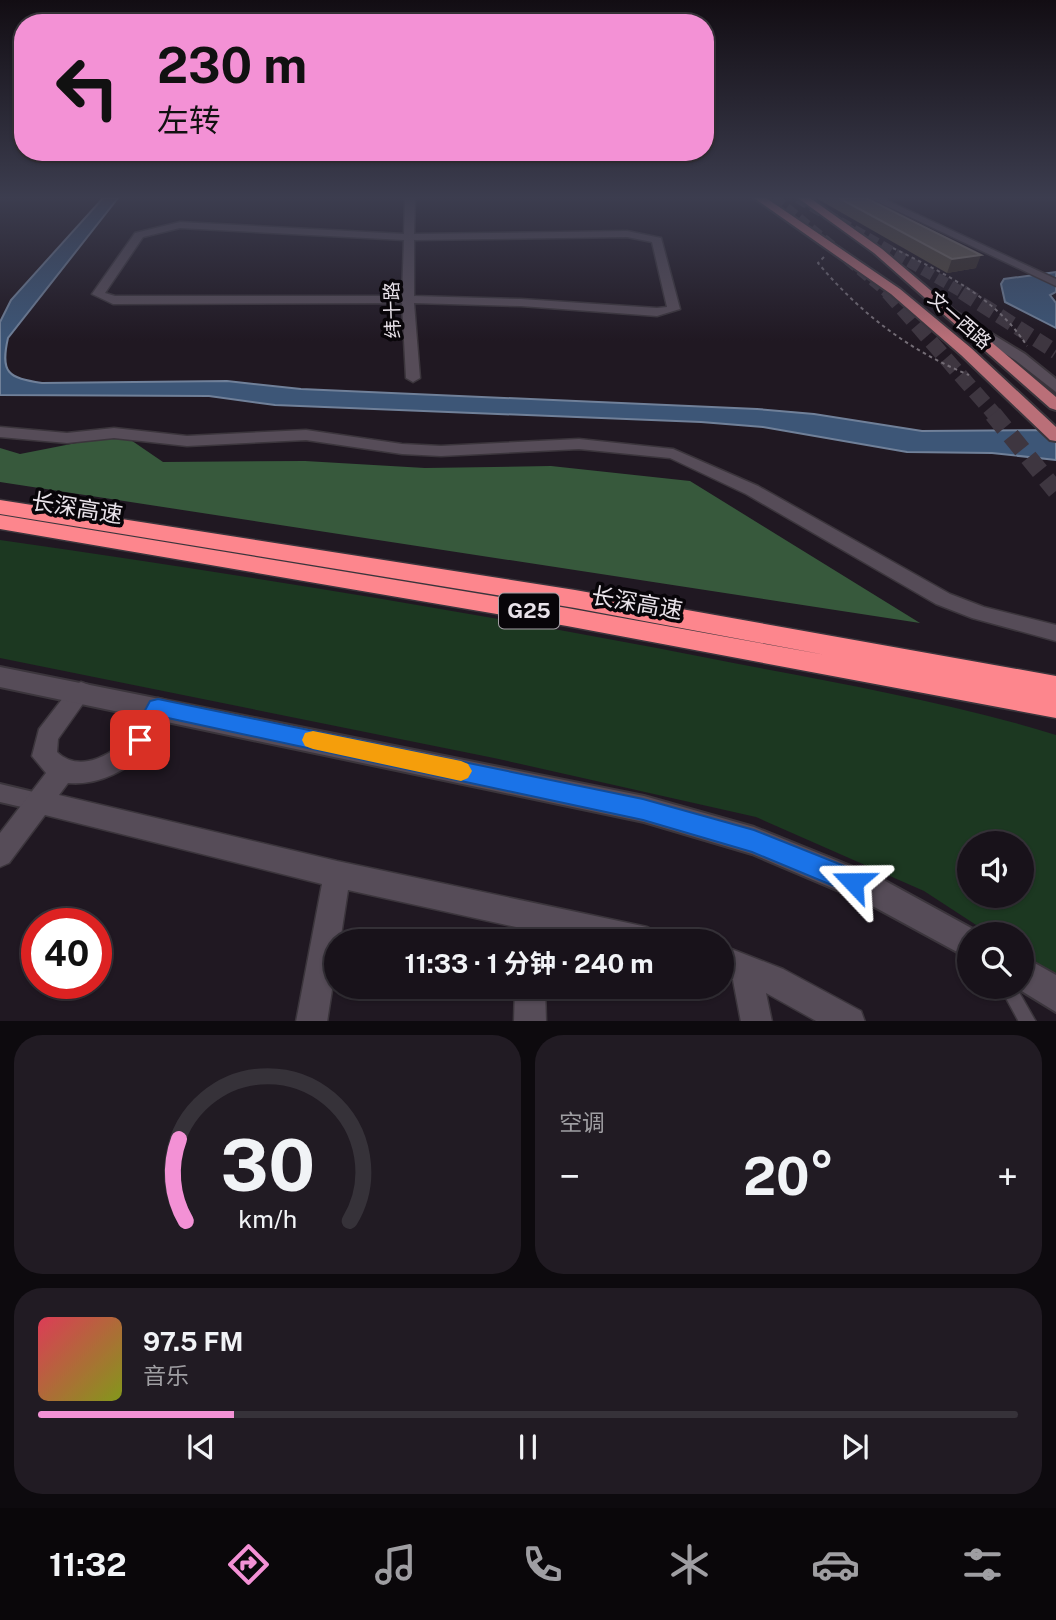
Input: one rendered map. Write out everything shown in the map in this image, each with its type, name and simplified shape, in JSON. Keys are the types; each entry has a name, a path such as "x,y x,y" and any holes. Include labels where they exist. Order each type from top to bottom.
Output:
{"highway":[{"name":"长深高速","path":"0,507 575,599 1056,687"},
{"name":"长深高速","path":"0,522 567,617 1056,708"}],"main road":[{"name":"文一西路","path":"870,246 1056,405"},
{"name":"文一西路","path":"834,247 903,299 1004,386 1056,436"}],"street":[{"path":"132,246 98,295 113,300 270,303 330,298 451,298 657,312 674,309 658,246"},
{"name":"纬十路","path":"408,246 412,377"},
{"path":"974,246 1056,283"},
{"path":"948,311 1020,357 1056,387"},
{"path":"1040,421 1056,442"},
{"path":"0,432 67,438 114,433 187,441 306,435 402,449 441,451 579,444 673,454 703,465 752,491 943,599 979,613 1056,633"},
{"path":"0,677 81,691 643,809 754,841 878,892 957,936"},
{"path":"81,691 47,736 44,756 54,768 89,774 115,761 140,740 158,707"},
{"path":"0,854 62,770"},
{"path":"0,793 337,874 530,929"},
{"path":"311,1021 337,874"},
{"path":"734,965 757,1021"},
{"path":"734,965 772,979 850,1021"},
{"path":"1034,980 1056,995"},
{"path":"530,999 530,1021"}],"lane":[{"path":"1015,999 1028,1021"}],"path":[{"path":"886,246 985,301 1022,335 1028,348 1020,357"},
{"path":"834,247 818,263 835,284 878,323 905,344 945,366 1004,386"}],"green space":[{"path":"122,434 163,462 305,461 425,468 551,466 690,481 920,623 0,482 0,448 20,454"},
{"path":"0,540 355,594 620,641 927,701 1056,735 1056,978 1034,964 1034,922 972,922 924,891 756,817 494,758 0,658"}],"water":[{"path":"60,246 81,246 8,338 5,359 9,372 21,379 42,383 227,381 301,389 757,409 814,414 922,431 1056,430 1056,460 992,453 907,452 763,427 701,422 275,405 209,396 0,395 0,322 11,300"},
{"path":"1056,272 1056,292 1050,295 1056,303 1056,328 1005,302 1001,284 1004,279"}],"building":[{"path":"927,246 962,246 981,255 952,259"}],"tunnel":[{"path":"831,246 889,294"},
{"path":"881,246 965,294"},
{"path":"888,292 995,415"},
{"path":"962,292 1056,352"},
{"path":"993,414 1056,491"}],"slow traffic":[{"path":"313,740 461,771"}],"route":[{"path":"140,740 158,707 643,809 754,841 853,882"}]}
